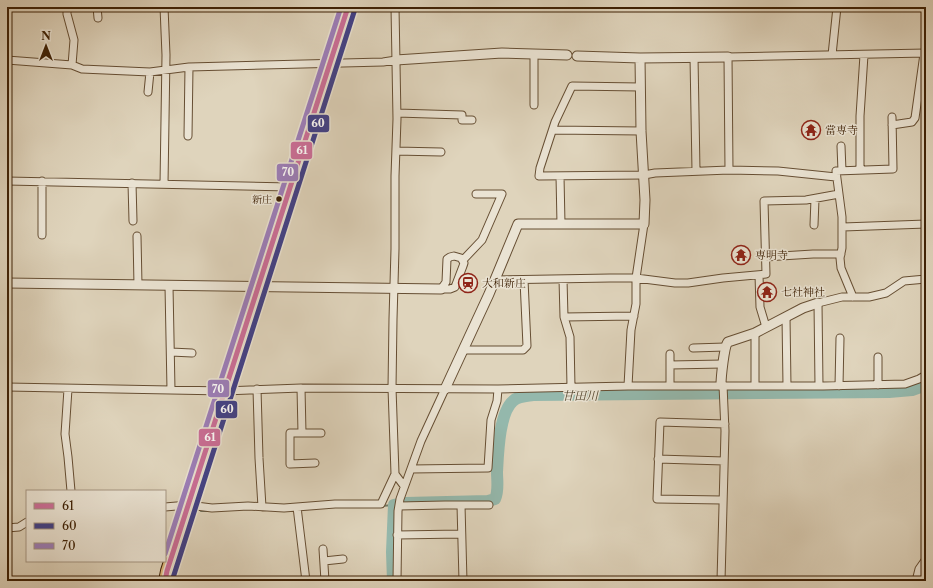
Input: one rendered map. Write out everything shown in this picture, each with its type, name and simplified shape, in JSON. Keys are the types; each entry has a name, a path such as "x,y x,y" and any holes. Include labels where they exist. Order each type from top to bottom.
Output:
{"highway":[{"path":"165,581 348,7"}],"street":[{"path":"58,7 66,7 74,40 72,64"},
{"path":"98,7 98,18"},
{"path":"164,7 166,55 164,184"},
{"path":"166,507 188,505 212,508 262,507 297,509 381,504 395,474 392,388 397,113 395,7"},
{"path":"832,55 836,7"},
{"path":"7,60 72,64 82,69 150,72 189,66 383,62 502,53 567,55"},
{"path":"534,54 534,105"},
{"path":"577,56 640,58 925,54 915,118 912,122 892,125"},
{"path":"860,170 860,116 864,55"},
{"path":"694,57 696,171"},
{"path":"728,57 729,170"},
{"path":"628,386 630,338 636,304 636,278 644,224 640,58"},
{"path":"188,136 189,66"},
{"path":"148,92 150,72"},
{"path":"640,87 572,86 553,130 540,168 539,176 644,175 655,173 729,170 778,171 836,176"},
{"path":"397,113 462,115 462,120 472,120"},
{"path":"853,296 842,273 840,258 843,227 836,171 893,169 892,117"},
{"path":"553,130 641,130"},
{"path":"841,146 842,170"},
{"path":"396,150 441,152"},
{"path":"560,176 561,224"},
{"path":"7,181 290,187"},
{"path":"42,181 42,235"},
{"path":"132,183 133,221"},
{"path":"7,283 450,289 455,287 463,266 463,260 482,240 502,194 476,194"},
{"path":"494,280 636,278 675,283 688,283 766,274 764,201 815,198 839,194"},
{"path":"814,225 815,198"},
{"path":"397,581 399,503 404,486 430,420 463,350 518,224 644,224"},
{"path":"843,227 926,224"},
{"path":"137,236 138,285"},
{"path":"765,257 802,254 841,254"},
{"path":"441,289 446,282 447,259 458,256 463,260"},
{"path":"759,275 760,306 766,327"},
{"path":"563,279 564,317 570,337 571,387"},
{"path":"721,581 725,424 723,364 725,347 728,342 755,333 818,303 842,297 869,297 886,293 904,281 926,279"},
{"path":"463,350 524,350 526,346 524,280"},
{"path":"169,286 171,390"},
{"path":"818,303 819,386"},
{"path":"564,317 634,316"},
{"path":"786,317 787,386"},
{"path":"755,333 755,386"},
{"path":"839,386 840,338"},
{"path":"693,348 725,347"},
{"path":"171,352 192,353"},
{"path":"670,354 670,386"},
{"path":"878,357 878,385"},
{"path":"670,365 723,364"},
{"path":"7,387 226,391 301,388 498,389 628,386 839,386 904,384 926,375"},
{"path":"301,388 302,433"},
{"path":"68,389 65,434 71,490"},
{"path":"257,389 262,507"},
{"path":"411,469 488,468 491,420 497,401 498,389"},
{"path":"722,500 657,498 658,459 660,422 725,424"},
{"path":"315,463 290,464 290,433 321,433"},
{"path":"658,459 724,461"},
{"path":"395,474 404,486"},
{"path":"399,503 489,505"},
{"path":"461,505 463,581"},
{"path":"297,509 306,581"},
{"path":"7,581 7,528 19,527 26,523"},
{"path":"397,535 461,534"},
{"path":"323,549 325,581"},
{"path":"324,560 343,559"},
{"path":"916,581 919,569 926,559"}],"waterway":[{"name":"甘田川","path":"393,581 392,552 394,505 406,503 488,501 495,499 502,424 508,407 515,399 520,397 533,395 889,392 912,390 926,385"},
{"path":"381,506 394,505"},
{"path":"201,511 211,511"}],"transit line":[{"name":"70","path":"166,551 341,7"},
{"name":"61","path":"165,581 348,7"},
{"name":"60","path":"172,581 355,9"}],"place":[{"name":"當専寺","path":"811,130"},
{"name":"新庄","path":"279,199"},
{"name":"専明寺","path":"741,255"},
{"name":"大和新庄","path":"468,283"},
{"name":"七社神社","path":"767,292"}]}
